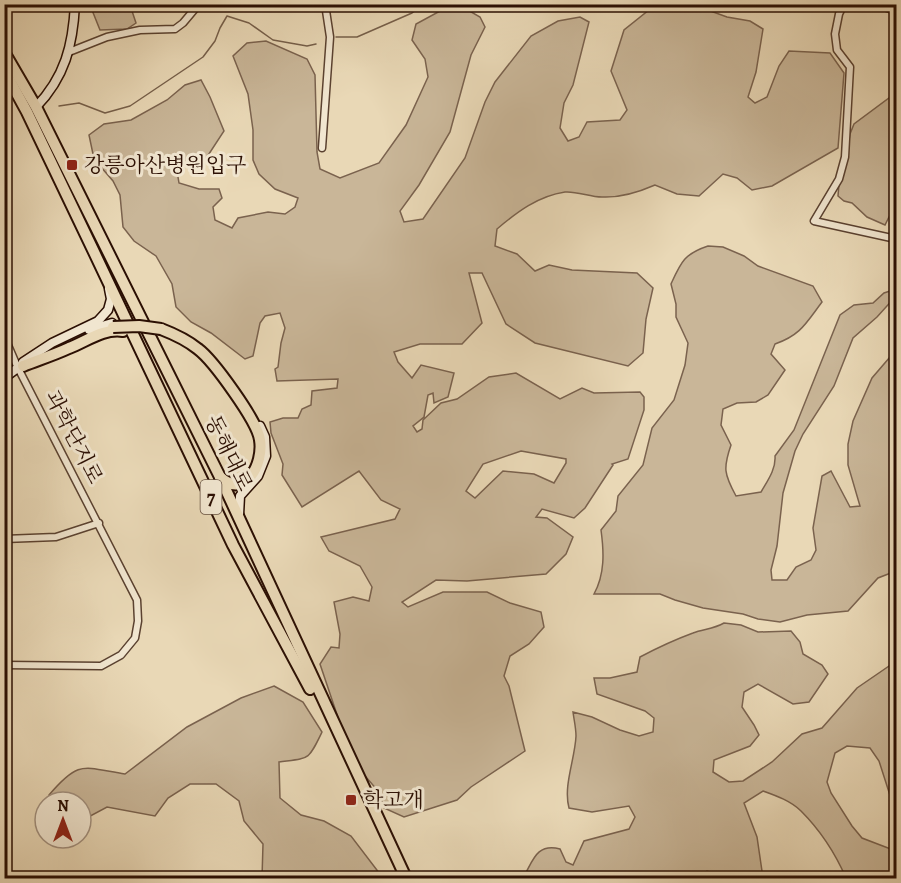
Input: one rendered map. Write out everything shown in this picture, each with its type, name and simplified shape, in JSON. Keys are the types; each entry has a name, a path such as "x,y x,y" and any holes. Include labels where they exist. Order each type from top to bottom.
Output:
{"highway":[{"name":"동해대로","path":"4,52 220,477 406,879"},
{"name":"동해대로","path":"4,70 32,110 94,252 160,393 233,545 328,721 400,879"},
{"path":"20,365 112,325 162,327 200,350 251,419 260,438 261,454 254,474 246,481 233,484 226,483 220,477"},
{"path":"20,365 69,348 100,333 117,330 125,332 130,337 160,393"}],"street":[{"path":"32,110 50,92 69,52 75,4"},
{"path":"69,52 107,37 140,30 175,29 183,23 198,4"},
{"path":"322,148 330,37 325,4"},
{"path":"844,4 839,14 835,34 837,50 850,67 845,157 839,179 814,221 897,239"},
{"path":"875,4 897,11"},
{"path":"4,378 52,343 98,321 108,310 111,299 109,288 94,252"},
{"path":"162,327 195,341 210,355 253,413 265,437 266,456 263,467 240,496 239,520"},
{"name":"과학단지로","path":"4,336 137,600 138,621 135,638 121,654 101,666 4,665"},
{"path":"4,539 56,537 99,523"}],"shaded area":[{"path":"90,5 130,5 136,23 127,29 100,30"},
{"path":"672,5 705,9 727,17 750,21 763,29 756,72 748,97 755,103 767,97 779,66 789,51 830,53 844,73 838,148 772,186 752,190 737,178 723,174 699,196 677,194 655,185 616,197 597,197 565,192 537,201 497,229 495,246 517,254 535,271 549,265 572,270 637,273 653,288 646,319 643,353 628,366 535,343 506,324 482,273 469,273 482,323 462,344 420,344 394,352 398,362 412,378 421,365 454,373 448,397 434,403 433,393 428,395 424,417 413,426 417,432 422,429 423,420 441,403 457,399 489,377 516,373 560,399 582,388 594,393 640,392 644,397 644,410 628,459 612,464 585,508 574,518 542,509 536,517 547,518 573,537 566,554 546,574 467,581 436,580 402,602 408,607 443,592 487,592 510,603 541,612 544,627 529,644 510,656 504,676 509,686 525,751 471,787 457,800 404,817 384,808 379,792 353,762 320,664 331,647 339,648 340,634 334,602 353,597 369,601 372,587 360,566 329,551 321,537 395,519 400,509 381,500 359,471 302,507 282,475 283,464 271,433 270,422 283,418 298,418 302,409 311,405 312,391 337,388 338,379 277,381 275,369 278,367 285,328 280,313 265,316 260,323 253,356 245,359 211,333 191,322 176,307 172,284 156,256 134,241 123,227 120,195 113,181 94,159 89,135 104,124 131,120 167,100 185,85 201,80 224,131 205,160 188,164 177,171 179,183 199,189 219,189 222,198 213,207 215,220 232,228 238,218 268,212 285,214 295,207 298,198 275,189 259,174 253,160 253,130 248,94 233,56 247,43 266,41 307,59 315,75 317,152 320,169 340,178 379,163 406,125 428,77 425,59 412,40 416,24 440,11 461,6 480,17 485,27 471,55 450,132 419,185 400,211 404,222 423,219 465,158 485,102 495,82 531,36 558,21 580,17 589,22 573,85 564,103 560,128 568,141 579,137 587,122 620,120 627,110 611,71 624,30 649,10","holes":["521,451 566,459 554,483 534,474 503,471 475,498 466,491 483,464"]},
{"path":"893,95 896,98 896,210 885,225 867,217 852,203 838,196 854,124"},
{"path":"708,246 723,247 744,256 758,266 813,286 822,302 797,332 775,344 771,354 785,370 768,395 756,402 737,403 723,409 721,425 731,445 726,471 736,496 761,492 773,470 775,456 794,430 840,315 854,305 873,303 884,293 896,289 896,296 853,338 834,386 803,434 795,451 783,493 777,546 771,570 772,580 787,580 796,567 811,560 816,550 813,528 822,476 831,471 850,507 860,506 848,465 848,444 853,421 872,378 896,350 896,571 878,578 848,611 807,615 780,622 703,608 660,594 594,594 603,563 601,530 616,511 618,496 643,465 652,428 674,400 685,365 688,343 676,317 676,304 671,284 684,260 694,252"},
{"path":"724,623 741,625 758,632 791,631 800,642 803,654 822,665 828,674 809,702 793,704 758,684 744,692 742,707 759,735 750,746 714,760 713,772 729,782 743,781 772,762 802,734 822,728 857,688 889,666 896,658 896,814 879,761 870,748 847,746 835,753 827,782 831,793 862,838 896,851 896,878 846,878 827,843 801,811 779,797 763,791 744,803 757,837 763,878 725,878 707,871 696,878 523,878 540,851 560,849 566,862 573,865 584,841 629,829 635,817 629,806 592,812 569,808 567,791 576,736 573,712 639,736 653,732 654,718 645,711 597,694 594,678 610,678 637,672 640,657 679,638"},
{"path":"274,686 303,702 322,732 307,756 297,760 279,762 280,798 301,815 324,821 351,836 383,878 262,878 263,844 244,821 239,801 216,784 190,784 168,798 155,816 107,807 93,815 93,790 54,790 67,776 82,769 90,768 125,774 187,727 241,698"}],"waterway":[{"path":"336,37 357,37 412,13 424,4"},
{"path":"59,106 79,103 105,113 130,106 203,57 215,41 227,16 249,23 273,40 307,46 316,44"}],"place":[{"name":"강릉아산병원입구","path":"72,165"},
{"name":"학고개","path":"351,800"}]}
